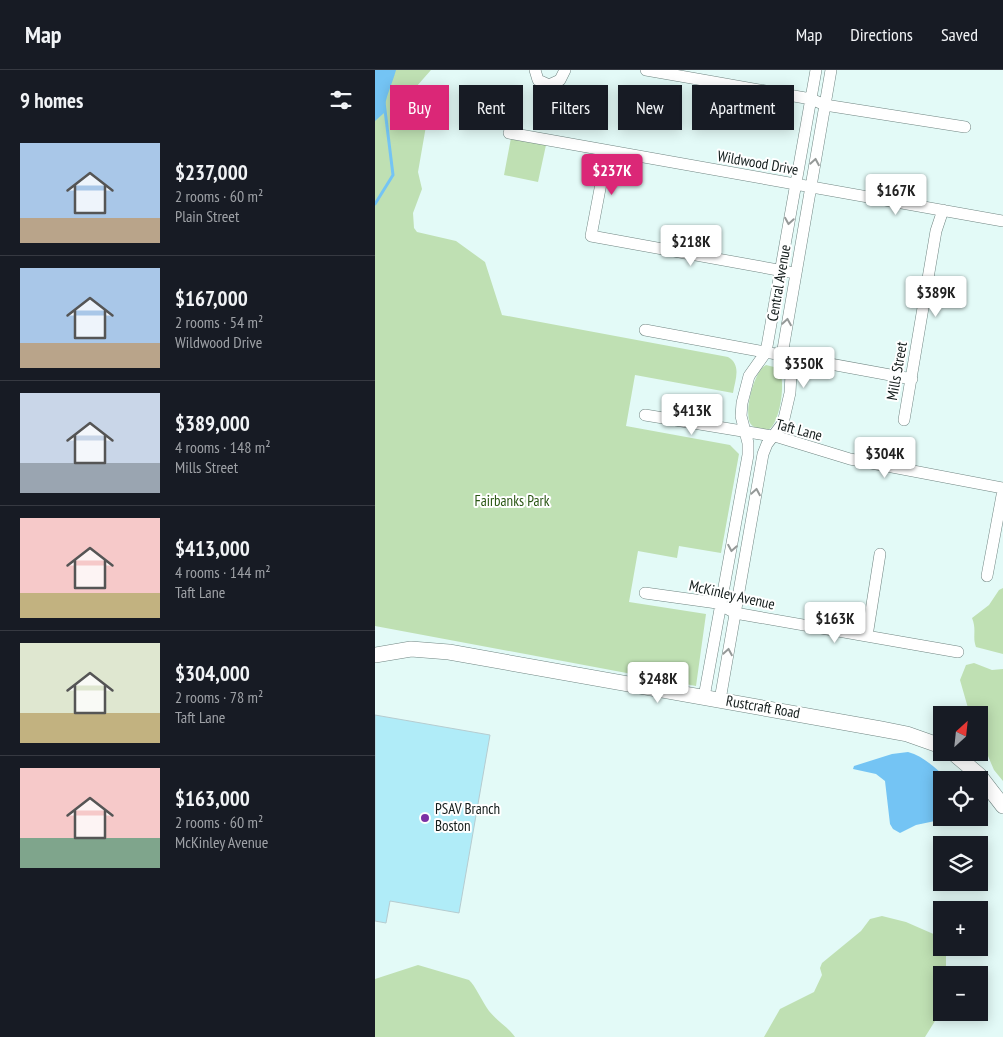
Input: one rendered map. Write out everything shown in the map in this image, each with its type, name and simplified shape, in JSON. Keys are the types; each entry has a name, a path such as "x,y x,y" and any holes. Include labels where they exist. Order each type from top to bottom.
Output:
{"main road":[{"name":"Rustcraft Road","path":"375,655 411,649 449,652 907,734 933,743"},
{"path":"963,761 979,775 1003,806"}],"street":[{"path":"535,70 540,81 552,85 561,80 565,70"},
{"path":"646,70 965,128"},
{"name":"Central Avenue","path":"704,697 748,454 741,416 747,382 751,371 766,352 816,70"},
{"name":"Central Avenue","path":"782,355 831,70"},
{"name":"Wildwood Drive","path":"509,133 607,152 1003,221"},
{"path":"607,152 591,236 795,273"},
{"name":"Mills Street","path":"904,420 936,231 943,210"},
{"path":"645,330 911,379"},
{"path":"720,700 763,454 783,423 791,385 791,374 782,355"},
{"name":"Taft Lane","path":"645,416 773,437 850,459 1003,489"},
{"path":"987,576 1003,489"},
{"path":"867,636 880,554"},
{"name":"McKinley Avenue","path":"645,593 722,606 735,613 959,652"}],"green space":[{"name":"Fairbanks Park","path":"375,70 431,70 418,85 390,85 390,130 425,130 418,172 422,189 413,213 414,228 417,232 456,241 485,262 502,315 728,357 735,364 737,373 733,393 635,375 626,426 730,445 739,454 721,553 679,546 677,558 638,551 629,602 706,614 696,686 375,626"},
{"path":"511,138 546,145 538,182 504,175"},
{"path":"766,365 778,368 782,381 779,411 776,420 768,430 754,426 750,423 748,417 749,401 754,383"},
{"path":"1003,588 1003,654 976,647 972,618 989,605 999,590"},
{"path":"974,663 992,670 1003,669 1003,781 994,770 988,756 988,706 967,706 960,680 966,665"},
{"path":"882,916 906,922 933,934 933,956 946,956 946,966 933,966 933,1021 935,1021 925,1037 764,1037 780,1009 814,992 822,975 820,968 822,963 861,931 870,919"},
{"path":"418,965 469,980 489,1011 515,1037 375,1037 375,979"}],"water":[{"path":"375,70 396,70 390,85 384,113 375,121"},
{"path":"908,752 914,754 939,771 933,771 933,821 916,825 900,833 893,829 890,824 885,781 876,774 853,769 854,766 892,754"}],"building":[{"name":"PSAV Branch Boston","path":"375,715 490,735 459,913 390,901 386,923 375,921"}],"waterway":[{"path":"375,204 393,175 384,102"}],"place":[{"name":"PSAV Branch Boston","path":"425,818"}]}
